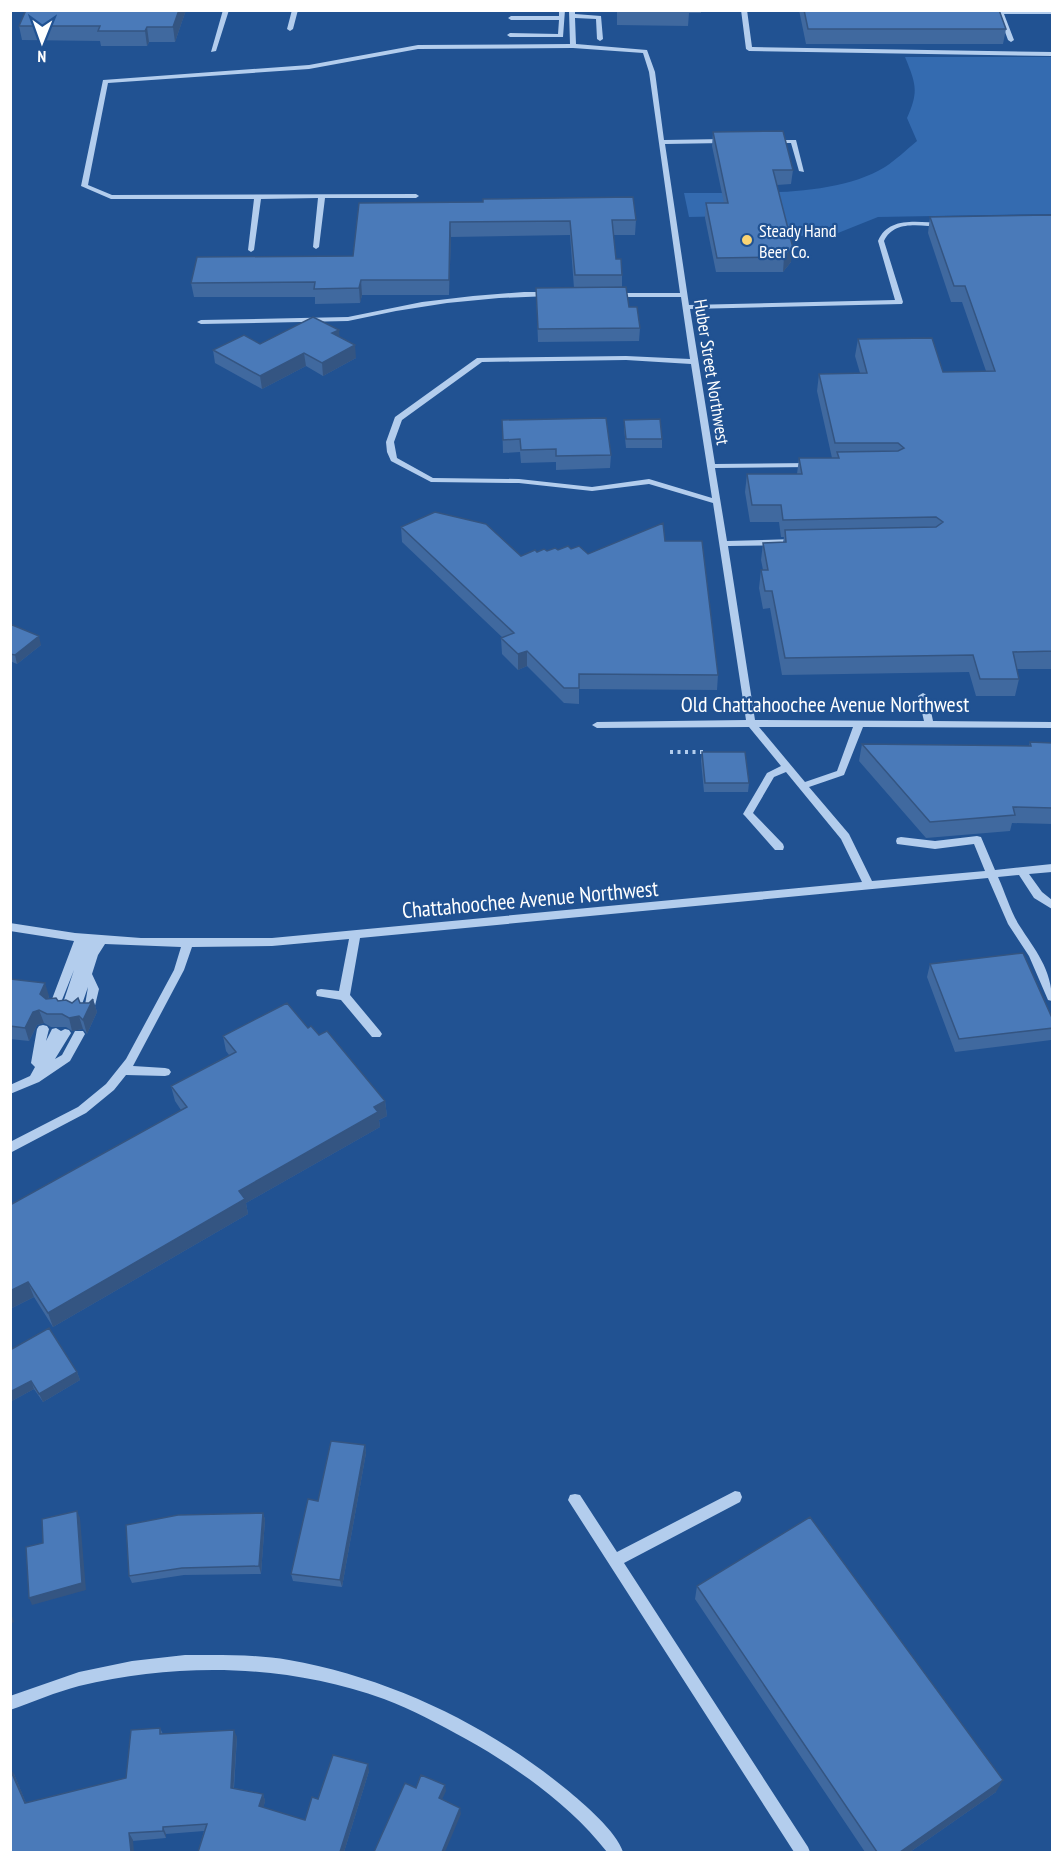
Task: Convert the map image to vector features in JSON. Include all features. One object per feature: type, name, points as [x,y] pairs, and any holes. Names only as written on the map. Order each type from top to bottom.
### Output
[{"type":"street","points":[[213,51],[226,10]]},
{"type":"street","points":[[290,29],[295,10]]},
{"type":"street","points":[[744,10],[749,49],[1053,54]]},
{"type":"street","points":[[1011,40],[1000,11],[1053,12]]},
{"type":"street","points":[[573,46],[572,13],[599,17],[600,39]]},
{"type":"street","points":[[510,35],[561,36],[562,14],[511,18]]},
{"type":"street","name":"Huber Street Northwest","points":[[258,197],[111,197],[84,186],[105,81],[309,67],[418,47],[573,46],[645,51],[652,72],[684,295],[751,723]]},
{"type":"street","points":[[662,142],[735,141]]},
{"type":"street","points":[[759,141],[794,141],[802,171]]},
{"type":"street","points":[[251,250],[258,197],[416,196]]},
{"type":"street","points":[[316,248],[322,197]]},
{"type":"street","points":[[686,307],[899,302],[881,241],[886,229],[895,225],[951,225]]},
{"type":"street","points":[[201,322],[348,319],[367,314],[468,299],[515,294],[560,294]]},
{"type":"street","points":[[605,295],[684,295]]},
{"type":"street","points":[[695,362],[626,358],[480,360],[398,419],[390,442],[391,452],[394,459],[431,480],[519,481],[592,489],[649,481],[717,502]]},
{"type":"street","points":[[711,466],[824,465]]},
{"type":"street","points":[[723,544],[804,542]]},
{"type":"street","points":[[924,696],[928,724]]},
{"type":"street","points":[[751,723],[845,837],[869,886]]},
{"type":"street","name":"Old Chattahoochee Avenue Northwest","points":[[597,725],[751,723],[1053,725]]},
{"type":"street","points":[[803,786],[841,773],[860,724]]},
{"type":"street","points":[[779,847],[748,814],[770,775],[788,767]]},
{"type":"street","points":[[901,841],[935,845],[977,840],[1013,924],[1034,956],[1053,997]]},
{"type":"street","name":"Chattahoochee Avenue Northwest","points":[[10,927],[102,940],[187,945],[272,942],[1053,868]]},
{"type":"street","points":[[1022,871],[1038,896],[1053,905]]},
{"type":"street","points":[[344,996],[355,934]]},
{"type":"street","points":[[54,1007],[85,938]]},
{"type":"street","points":[[85,938],[70,1010],[102,940]]},
{"type":"street","points":[[10,1148],[82,1110],[110,1088],[130,1062],[179,970],[187,945]]},
{"type":"street","points":[[87,975],[94,989],[89,1011]]},
{"type":"street","points":[[321,993],[344,996],[376,1034]]},
{"type":"street","points":[[35,1078],[43,1029]]},
{"type":"street","points":[[35,1078],[61,1032]]},
{"type":"street","points":[[10,1090],[35,1078],[66,1058],[80,1034]]},
{"type":"street","points":[[124,1070],[165,1072]]},
{"type":"street","points":[[614,1561],[735,1497]]},
{"type":"street","points":[[575,1500],[803,1852]]},
{"type":"street","points":[[10,1703],[77,1679],[131,1668],[184,1662],[237,1661],[290,1666],[341,1676],[391,1692],[447,1718],[522,1764],[591,1821],[616,1852]]},
{"type":"path","points":[[670,752],[717,752]]},
{"type":"shaded area","points":[[905,57],[1052,57],[1052,214],[878,217],[833,235],[790,236],[781,215],[689,217],[684,193],[760,193],[814,189],[864,177],[885,167],[917,141],[907,118],[915,88]]},
{"type":"building","points":[[26,10],[179,10],[173,27],[147,27],[145,31],[98,31],[100,26],[19,26]]},
{"type":"building","points":[[618,10],[689,11],[618,11]]},
{"type":"building","points":[[804,10],[999,10],[1006,29],[808,29]]},
{"type":"building","points":[[783,131],[793,170],[773,170],[793,248],[784,257],[717,258],[706,203],[728,203],[713,132]]},
{"type":"building","points":[[633,197],[636,220],[612,220],[616,259],[621,259],[622,275],[575,275],[570,221],[450,222],[449,280],[361,280],[359,288],[314,289],[315,282],[191,283],[197,257],[353,256],[359,203]]},
{"type":"building","points":[[1053,215],[1053,651],[1013,652],[1019,679],[980,679],[973,655],[785,658],[772,591],[765,591],[761,570],[768,570],[763,543],[786,542],[785,530],[936,527],[943,522],[936,517],[783,520],[781,505],[752,505],[747,474],[802,474],[799,458],[839,458],[837,452],[898,451],[904,448],[898,443],[835,443],[819,374],[867,373],[858,339],[932,338],[943,372],[995,371],[965,286],[954,286],[930,217]]},
{"type":"building","points":[[626,287],[629,307],[637,307],[640,328],[538,329],[536,288]]},
{"type":"building","points":[[313,317],[339,330],[332,333],[355,345],[322,363],[304,353],[260,376],[213,350],[244,335],[260,344]]},
{"type":"building","points":[[606,418],[611,455],[556,456],[556,449],[521,450],[520,439],[503,440],[502,420]]},
{"type":"building","points":[[660,419],[662,439],[626,439],[624,420]]},
{"type":"building","points":[[435,512],[486,524],[521,556],[535,550],[537,552],[544,549],[547,551],[555,548],[558,550],[568,546],[571,549],[579,546],[588,554],[663,523],[665,541],[702,541],[718,675],[579,674],[579,688],[564,688],[527,651],[518,654],[501,638],[514,633],[401,527]]},
{"type":"building","points":[[10,624],[39,636],[15,655],[10,654]]},
{"type":"building","points":[[1030,742],[1053,743],[1053,808],[1013,807],[1015,815],[930,822],[862,744],[1031,746]]},
{"type":"building","points":[[702,752],[745,752],[749,783],[705,783]]},
{"type":"building","points":[[1023,953],[1053,1020],[1053,1028],[959,1039],[930,964]]},
{"type":"building","points":[[10,979],[45,983],[40,994],[46,999],[56,998],[58,1001],[66,1000],[72,1003],[78,998],[80,1003],[89,1003],[93,999],[83,1020],[79,1016],[69,1018],[62,1014],[47,1014],[39,1010],[33,1012],[25,1028],[10,1026]]},
{"type":"building","points":[[287,1003],[308,1028],[311,1026],[319,1035],[327,1031],[385,1101],[374,1107],[378,1112],[239,1191],[245,1199],[48,1313],[28,1282],[10,1291],[10,1205],[187,1107],[171,1086],[236,1052],[223,1036]]},
{"type":"building","points":[[49,1328],[77,1372],[39,1394],[31,1381],[10,1392],[10,1350]]},
{"type":"building","points":[[331,1441],[365,1445],[340,1580],[291,1574],[308,1499],[318,1501]]},
{"type":"building","points":[[77,1511],[82,1583],[29,1598],[26,1547],[43,1543],[42,1519]]},
{"type":"building","points":[[263,1513],[259,1566],[182,1568],[129,1576],[126,1525],[178,1515]]},
{"type":"building","points":[[810,1517],[1003,1780],[900,1852],[877,1852],[697,1586]]},
{"type":"building","points":[[160,1728],[160,1734],[234,1730],[231,1788],[263,1794],[259,1806],[305,1820],[312,1797],[318,1799],[333,1755],[368,1764],[340,1852],[198,1852],[207,1824],[163,1827],[163,1831],[129,1833],[131,1852],[10,1852],[10,1769],[25,1803],[126,1778],[131,1730]]},
{"type":"building","points":[[421,1775],[445,1785],[439,1798],[460,1808],[442,1852],[374,1852],[405,1783],[416,1788]]},
{"type":"place","name":"Steady Hand Beer Co.","points":[[747,240]]}]
